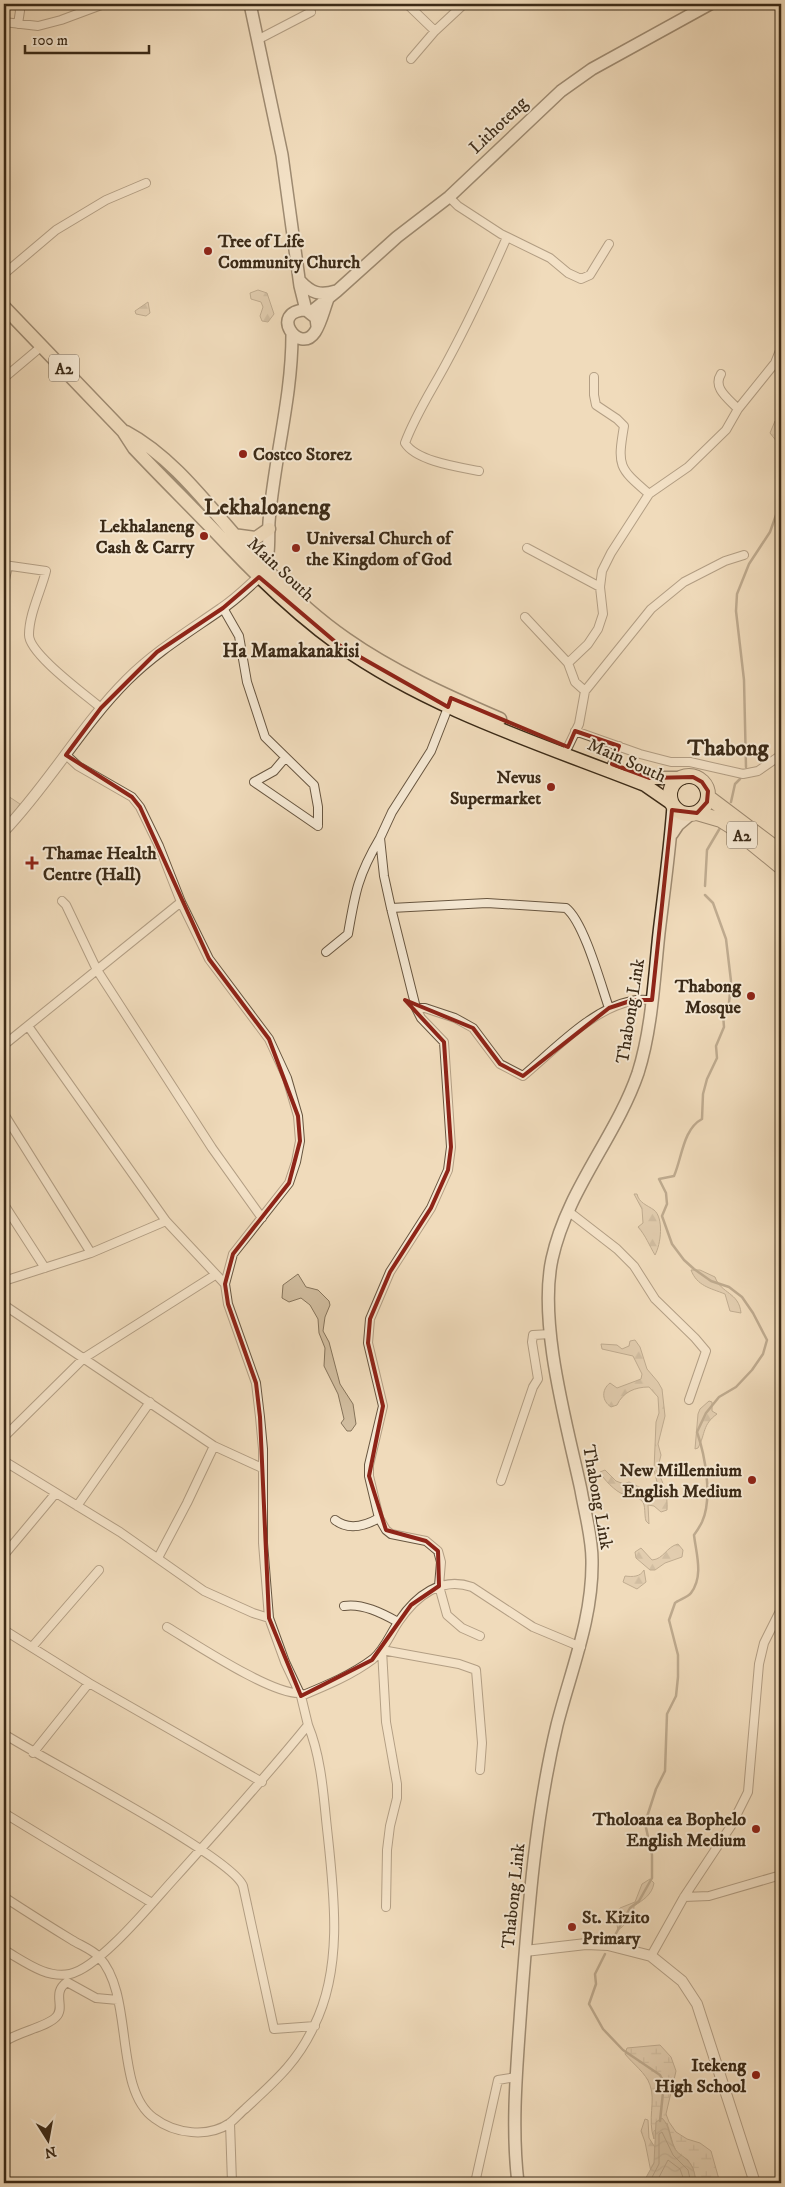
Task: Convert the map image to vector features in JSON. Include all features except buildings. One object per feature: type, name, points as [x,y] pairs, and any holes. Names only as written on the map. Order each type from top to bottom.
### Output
[{"type":"highway","name":"Main South","points":[[781,852],[708,797],[706,786],[698,778],[687,776],[672,785],[670,791],[672,805],[681,813],[721,820],[781,867]]},
{"type":"highway","points":[[694,814],[705,806],[708,797]]},
{"type":"main road","points":[[250,4],[259,39],[282,155],[300,284],[308,311],[316,318],[317,326]]},
{"type":"main road","name":"Lithoteng","points":[[308,311],[333,294],[397,237],[449,197],[560,91],[592,69],[710,4]]},
{"type":"main road","points":[[292,365],[309,337],[314,333],[333,294],[317,294],[300,284]]},
{"type":"main road","points":[[262,573],[268,556],[269,529],[292,365],[292,335],[288,328],[288,321],[292,314],[300,284]]},
{"type":"main road","name":"A2","points":[[4,307],[124,431]]},
{"type":"main road","points":[[292,314],[298,310],[308,311]]},
{"type":"main road","points":[[292,335],[303,339],[309,337]]},
{"type":"main road","name":"Main South","points":[[124,431],[140,439],[170,466],[208,505],[262,573]]},
{"type":"main road","name":"Main South","points":[[124,431],[134,448],[262,573],[346,639],[450,703],[645,785],[672,805]]},
{"type":"main road","points":[[233,535],[256,538],[269,529]]},
{"type":"main road","name":"Main South","points":[[450,703],[650,778],[682,778]]},
{"type":"main road","name":"Thabong Link","points":[[518,2183],[515,2121],[516,2077],[525,1951],[539,1823],[557,1726],[581,1647],[591,1593],[592,1556],[587,1518],[550,1334],[548,1286],[552,1258],[568,1210],[637,1074],[645,1043],[672,834],[672,805]]},
{"type":"main road","points":[[672,834],[678,825],[694,814]]},
{"type":"street","points":[[18,4],[20,11],[18,24]]},
{"type":"street","points":[[4,22],[38,26],[61,20],[104,4]]},
{"type":"street","points":[[408,4],[435,31]]},
{"type":"street","points":[[410,59],[435,31],[464,4]]},
{"type":"street","points":[[259,39],[311,12]]},
{"type":"street","points":[[4,274],[56,230],[106,200],[146,183]]},
{"type":"street","points":[[449,197],[458,206],[507,237],[550,258],[568,273],[582,279],[590,275],[609,244]]},
{"type":"street","points":[[479,471],[448,465],[410,451],[405,443],[417,412],[450,357],[485,287],[507,237]]},
{"type":"street","points":[[4,378],[42,346]]},
{"type":"street","points":[[568,663],[588,644],[598,630],[603,614],[600,587],[602,571],[611,553],[649,494],[688,467],[726,430],[738,409],[775,362],[781,348]]},
{"type":"street","points":[[721,374],[717,380],[718,386],[738,409]]},
{"type":"street","points":[[594,377],[596,405],[624,426],[620,461],[624,472],[649,494]]},
{"type":"street","points":[[527,548],[600,587]]},
{"type":"street","points":[[568,747],[579,724],[584,691],[651,609],[684,582],[725,561],[744,554]]},
{"type":"street","points":[[4,584],[6,566],[46,571],[31,624],[29,636],[32,645],[42,658],[101,708]]},
{"type":"street","points":[[4,831],[24,810],[101,708],[157,652],[223,608],[262,573]]},
{"type":"street","points":[[223,608],[239,636],[247,682],[265,737],[314,785],[318,807],[318,826],[254,782],[274,771],[285,758]]},
{"type":"street","points":[[525,617],[568,663],[575,682],[584,691]]},
{"type":"street","points":[[326,952],[348,934],[355,892],[364,864],[380,838],[392,812],[431,751],[450,703]]},
{"type":"street","points":[[575,731],[671,762],[690,762],[742,774],[758,771],[781,755]]},
{"type":"street","points":[[612,764],[619,746]]},
{"type":"street","points":[[4,1897],[99,1957],[112,1978],[118,2000],[135,2091],[144,2110],[155,2119],[179,2130],[198,2132],[215,2130],[230,2122],[280,2077],[299,2055],[315,2026],[328,1981],[333,1948],[333,1904],[323,1793],[315,1742],[308,1725],[301,1695],[285,1662],[269,1618],[263,1543],[262,1433],[256,1383],[228,1304],[225,1284],[233,1254],[289,1183],[300,1141],[298,1116],[287,1078],[269,1039],[209,959],[181,902],[148,821],[132,797],[78,766],[66,755]]},
{"type":"street","points":[[380,838],[384,876],[416,1008],[422,1018],[444,1042],[450,1148],[448,1170],[431,1208],[390,1272],[370,1319],[368,1343],[382,1406],[369,1465],[369,1476],[379,1518],[386,1530],[391,1534],[426,1541],[438,1551],[441,1562],[439,1586],[447,1615],[462,1628],[480,1636]]},
{"type":"street","points":[[62,901],[66,905],[97,970],[212,1148],[262,1218]]},
{"type":"street","points":[[4,1045],[181,902]]},
{"type":"street","points":[[391,908],[487,903],[566,908],[574,914],[582,932],[609,1008]]},
{"type":"street","points":[[416,1008],[425,1008],[455,1018],[473,1028],[500,1064],[523,1076],[585,1024],[609,1008],[633,1000],[652,1000]]},
{"type":"street","points":[[28,1026],[166,1221],[225,1284]]},
{"type":"street","points":[[4,1114],[90,1253]]},
{"type":"street","points":[[5,1206],[45,1268]]},
{"type":"street","points":[[568,1210],[617,1249],[634,1266],[655,1299],[706,1351],[689,1400]]},
{"type":"street","points":[[4,1281],[90,1253],[166,1221]]},
{"type":"street","points":[[4,1437],[84,1358],[215,1275]]},
{"type":"street","points":[[4,1305],[214,1446],[262,1468]]},
{"type":"street","points":[[501,1481],[533,1387],[538,1379],[532,1342],[533,1335],[550,1334]]},
{"type":"street","points":[[77,1506],[150,1402]]},
{"type":"street","points":[[158,1558],[214,1446]]},
{"type":"street","points":[[4,1461],[120,1532],[204,1591],[253,1613],[269,1618]]},
{"type":"street","points":[[4,1555],[56,1494]]},
{"type":"street","points":[[335,1520],[343,1526],[350,1527],[364,1525],[379,1518]]},
{"type":"street","points":[[32,1647],[99,1570]]},
{"type":"street","points":[[167,1627],[270,1687],[301,1695],[372,1660],[382,1650],[398,1622],[411,1605],[426,1593],[439,1586],[460,1583],[472,1587],[533,1627],[581,1647]]},
{"type":"street","points":[[344,1606],[352,1605],[376,1611],[398,1622]]},
{"type":"street","points":[[651,1956],[684,1897],[731,1826],[748,1792],[761,1657],[764,1642],[781,1609]]},
{"type":"street","points":[[4,1630],[89,1683],[262,1782]]},
{"type":"street","points":[[382,1650],[459,1664],[476,1670],[482,1743],[480,1770]]},
{"type":"street","points":[[382,1650],[386,1722],[397,1784],[397,1798],[390,1826],[387,1850],[386,1907]]},
{"type":"street","points":[[33,1753],[89,1683]]},
{"type":"street","points":[[4,1950],[41,1971],[59,1976],[73,1974],[99,1957],[152,1903],[262,1782],[308,1725]]},
{"type":"street","points":[[4,1734],[33,1753],[107,1792],[200,1850],[240,1880],[274,2029],[315,2026]]},
{"type":"street","points":[[4,1813],[152,1903]]},
{"type":"street","points":[[684,1897],[709,1896],[781,1875]]},
{"type":"street","points":[[525,1951],[586,1944],[608,1944],[651,1956],[682,1982],[697,2004],[755,2183]]},
{"type":"street","points":[[4,2042],[17,2034],[56,2017],[60,2010],[59,1993],[62,1986],[67,1982],[96,1998],[118,2000]]},
{"type":"street","points":[[475,2183],[498,2080],[516,2077]]},
{"type":"street","points":[[230,2122],[232,2183]]},
{"type":"highlighted area","points":[[259,577],[339,645],[448,707],[451,698],[568,747],[575,731],[619,746],[612,764],[650,778],[693,777],[702,782],[708,791],[707,802],[697,813],[672,810],[652,1000],[633,1000],[609,1008],[523,1076],[500,1064],[473,1028],[405,1000],[444,1042],[451,1147],[448,1170],[431,1208],[390,1272],[370,1319],[368,1343],[383,1406],[369,1476],[386,1530],[426,1541],[438,1551],[439,1586],[411,1605],[372,1660],[301,1696],[269,1618],[260,1417],[256,1383],[228,1304],[225,1284],[233,1254],[289,1183],[300,1141],[298,1116],[269,1039],[209,959],[140,807],[132,797],[66,755],[101,708],[157,652],[223,608]]},
{"type":"green space","points":[[258,290],[267,293],[274,314],[268,322],[262,321],[260,316],[263,307],[261,302],[251,299],[250,293]]},
{"type":"green space","points":[[148,302],[150,313],[146,316],[136,314],[135,311]]},
{"type":"green space","points":[[781,416],[781,447],[770,433],[775,421]]},
{"type":"green space","points":[[4,795],[20,804],[4,827]]},
{"type":"green space","points":[[634,1194],[637,1194],[641,1202],[654,1210],[659,1219],[660,1238],[655,1255],[638,1227],[643,1223],[642,1209]]},
{"type":"green space","points":[[691,1270],[700,1270],[715,1277],[721,1287],[737,1301],[741,1313],[730,1311],[725,1294],[700,1283]]},
{"type":"green space","points":[[298,1274],[306,1287],[318,1290],[329,1301],[330,1305],[325,1317],[323,1331],[329,1342],[340,1384],[353,1404],[356,1424],[351,1431],[347,1431],[341,1423],[344,1419],[338,1394],[324,1366],[325,1348],[319,1333],[318,1319],[310,1305],[301,1298],[289,1302],[282,1298],[283,1285]]},
{"type":"green space","points":[[635,1340],[640,1347],[647,1369],[662,1389],[665,1416],[658,1444],[661,1455],[657,1471],[665,1490],[667,1510],[661,1512],[654,1506],[648,1505],[649,1524],[646,1521],[642,1501],[617,1491],[600,1472],[605,1470],[616,1481],[624,1484],[629,1482],[655,1495],[659,1490],[654,1470],[656,1422],[659,1413],[658,1397],[649,1387],[630,1391],[617,1405],[611,1407],[604,1399],[605,1389],[610,1383],[617,1388],[641,1379],[642,1374],[633,1356],[602,1349],[601,1344],[617,1345],[622,1349],[629,1346],[630,1341]]},
{"type":"green space","points":[[709,1401],[712,1402],[712,1411],[717,1414],[709,1422],[698,1448],[695,1449],[698,1414],[700,1409]]},
{"type":"green space","points":[[678,1544],[683,1550],[682,1557],[665,1563],[655,1570],[650,1570],[636,1558],[635,1552],[641,1548],[652,1560]]},
{"type":"green space","points":[[644,1570],[646,1582],[637,1589],[623,1582],[625,1576],[636,1576]]},
{"type":"green space","points":[[650,1879],[654,1883],[651,1891],[647,1897],[634,1906],[633,1918],[618,1930],[620,1908],[635,1902],[642,1884]]},
{"type":"green space","points":[[660,2045],[671,2057],[676,2071],[666,2114],[669,2122],[676,2132],[687,2139],[700,2143],[711,2151],[720,2183],[696,2183],[693,2168],[688,2160],[677,2153],[667,2123],[654,2131],[654,2139],[651,2124],[652,2091],[650,2085],[625,2054],[627,2048]]},
{"type":"green space","points":[[645,2119],[648,2120],[649,2138],[658,2152],[651,2172],[641,2131]]},
{"type":"water","points":[[662,2118],[667,2124],[675,2149],[692,2166],[696,2183],[643,2183],[654,2163],[656,2122]]},
{"type":"waterway","points":[[746,767],[744,680],[736,611],[737,594],[749,564],[770,532],[781,501]]},
{"type":"waterway","points":[[731,802],[735,784],[740,779]]},
{"type":"waterway","points":[[705,886],[707,850],[720,828]]},
{"type":"waterway","points":[[614,1937],[630,1908],[639,1901],[652,1878],[652,1855],[645,1823],[656,1789],[665,1771],[667,1714],[676,1696],[678,1677],[678,1655],[669,1620],[675,1603],[688,1596],[695,1586],[698,1564],[694,1535],[702,1522],[707,1501],[707,1477],[703,1452],[697,1432],[706,1413],[719,1397],[736,1387],[752,1370],[763,1354],[767,1340],[742,1297],[729,1287],[711,1281],[684,1260],[672,1244],[662,1216],[667,1204],[666,1193],[659,1179],[674,1176],[687,1137],[702,1119],[703,1094],[707,1079],[717,1058],[716,1046],[724,1027],[723,1014],[729,1003],[731,981],[726,939],[713,903],[705,895]]},
{"type":"waterway","points":[[605,1954],[595,1974],[596,1984],[589,2004],[603,2029],[623,2050],[660,2075],[664,2083],[660,2121]]},
{"type":"place","name":"Tree of Life Community Church","points":[[208,251]]},
{"type":"place","name":"Costco Storez","points":[[243,454]]},
{"type":"place","name":"Lekhalaneng Cash & Carry","points":[[204,536]]},
{"type":"place","name":"Universal Church of the Kingdom of God","points":[[296,548]]},
{"type":"place","name":"Nevus Supermarket","points":[[551,787]]},
{"type":"place","name":"Thamae Health Centre (Hall)","points":[[32,863]]},
{"type":"place","name":"Thabong Mosque","points":[[751,996]]},
{"type":"place","name":"New Millennium English Medium","points":[[752,1480]]},
{"type":"place","name":"Tholoana ea Bophelo English Medium","points":[[756,1829]]},
{"type":"place","name":"St. Kizito Primary","points":[[572,1927]]},
{"type":"place","name":"Itekeng High School","points":[[756,2075]]},
{"type":"district","name":"Lekhaloaneng","points":[[267,506]]},
{"type":"district","name":"Ha Mamakanakisi","points":[[291,650]]},
{"type":"district","name":"Thabong","points":[[728,747]]}]
